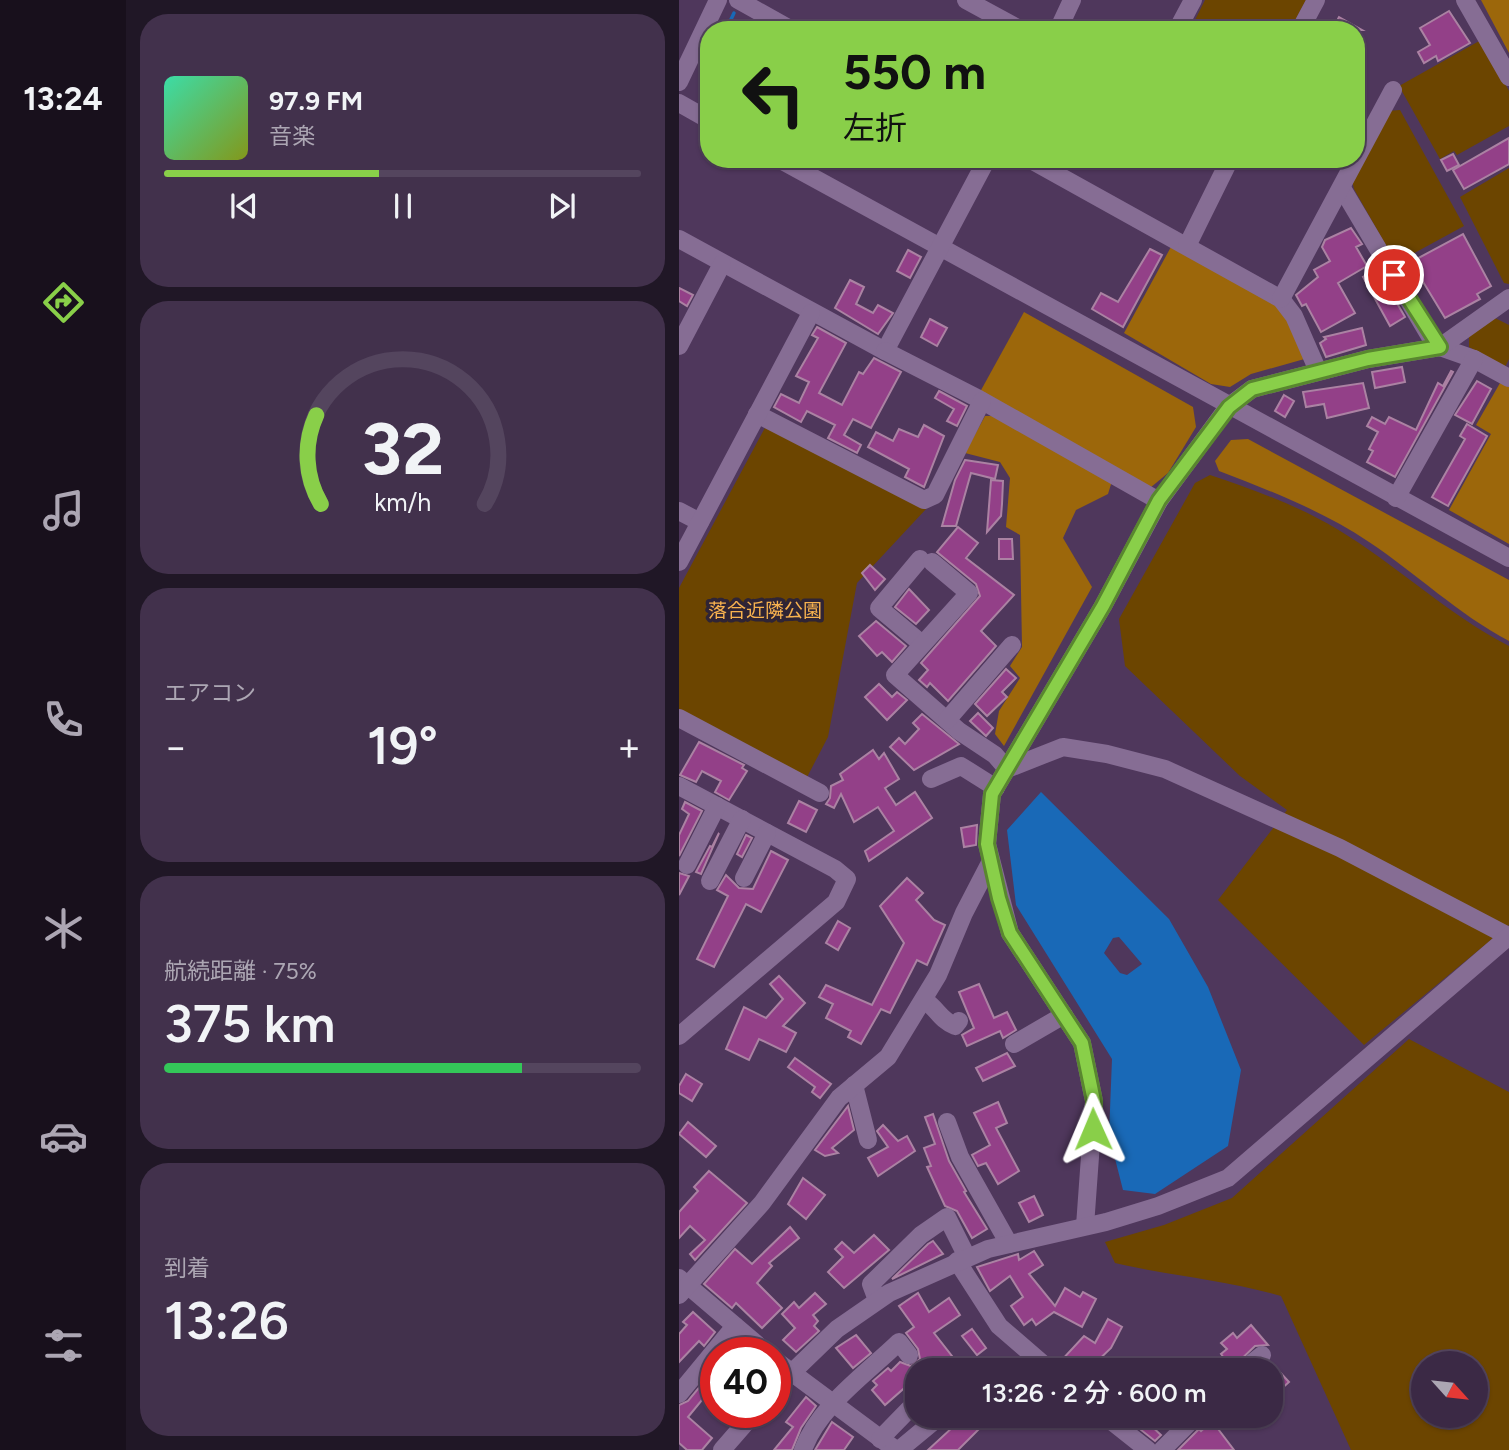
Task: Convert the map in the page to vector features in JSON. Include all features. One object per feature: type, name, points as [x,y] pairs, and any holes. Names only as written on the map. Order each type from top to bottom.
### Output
[{"type":"street","points":[[708,21],[718,0]]},
{"type":"street","points":[[737,0],[776,21]]},
{"type":"street","points":[[966,0],[1004,21]]},
{"type":"street","points":[[1062,21],[1072,0]]},
{"type":"street","points":[[1182,21],[1193,0]]},
{"type":"street","points":[[1305,21],[1316,0]]},
{"type":"street","points":[[1465,0],[1509,77]]},
{"type":"street","points":[[679,82],[700,38]]},
{"type":"street","points":[[1365,144],[1393,90]]},
{"type":"street","points":[[679,103],[700,115]]},
{"type":"street","points":[[795,168],[1509,558]]},
{"type":"street","points":[[885,351],[982,168]]},
{"type":"street","points":[[1045,168],[1281,299],[1294,316],[1318,371]]},
{"type":"street","points":[[1187,246],[1226,168]]},
{"type":"street","points":[[1281,299],[1352,168]]},
{"type":"street","points":[[1342,188],[1432,340],[1440,347],[1474,359],[1509,378]]},
{"type":"street","points":[[679,239],[811,313],[982,401],[1159,500]]},
{"type":"street","points":[[679,346],[722,264]]},
{"type":"street","points":[[1076,1228],[1094,1101],[1082,1043],[1010,933],[987,844],[992,794],[1103,606],[1159,500],[1229,407],[1252,389],[1318,371],[1440,347],[1509,298]]},
{"type":"street","points":[[679,562],[811,313]]},
{"type":"street","points":[[1397,498],[1474,359]]},
{"type":"street","points":[[757,414],[923,500],[935,495],[982,401]]},
{"type":"street","points":[[679,511],[700,522]]},
{"type":"street","points":[[922,644],[879,608],[882,601],[926,560],[969,593],[895,675],[947,720],[995,755],[1007,769]]},
{"type":"street","points":[[947,720],[1012,645]]},
{"type":"street","points":[[679,718],[820,793]]},
{"type":"street","points":[[791,1371],[837,1329],[877,1300],[962,1259],[1009,1244],[1158,1206],[1228,1178],[1509,936],[1340,848],[1165,769],[1107,754],[1063,747],[1007,769]]},
{"type":"street","points":[[931,779],[961,766],[996,788]]},
{"type":"street","points":[[679,786],[835,869],[847,879],[836,902],[679,1036]]},
{"type":"street","points":[[687,865],[717,806]]},
{"type":"street","points":[[711,881],[742,819]]},
{"type":"street","points":[[744,878],[767,833]]},
{"type":"street","points":[[748,1337],[682,1286],[762,1203],[839,1098],[888,1057],[924,1000],[991,861]]},
{"type":"street","points":[[924,1000],[934,1006],[942,1020],[955,1026],[959,1021]]},
{"type":"street","points":[[1014,1044],[1064,1015]]},
{"type":"street","points":[[854,1085],[868,1140]]},
{"type":"street","points":[[947,1122],[960,1157],[1009,1244]]},
{"type":"street","points":[[877,1300],[871,1284],[921,1235],[947,1217],[962,1259],[999,1326],[1036,1358]]},
{"type":"street","points":[[679,1394],[735,1326]]},
{"type":"street","points":[[803,1450],[808,1437],[834,1404],[899,1342],[909,1355]]},
{"type":"street","points":[[1258,1358],[1262,1355]]},
{"type":"street","points":[[791,1373],[898,1450],[925,1428]]},
{"type":"street","points":[[880,1438],[905,1413]]},
{"type":"street","points":[[722,1450],[741,1428]]},
{"type":"street","points":[[1120,1428],[1148,1450]]},
{"type":"street","points":[[1162,1450],[1184,1428]]},
{"type":"green space","points":[[1205,0],[1306,0],[1295,21],[1194,21]]},
{"type":"green space","points":[[1481,40],[1509,91],[1509,126],[1457,155],[1454,151],[1440,159],[1399,86]]},
{"type":"green space","points":[[1400,110],[1464,226],[1396,263],[1354,189],[1351,175],[1355,168],[1365,168],[1365,151],[1388,111]]},
{"type":"green space","points":[[1509,168],[1509,284],[1504,283],[1460,197]]},
{"type":"green space","points":[[1493,317],[1509,325],[1509,359],[1505,367],[1469,347],[1469,334]]},
{"type":"green space","name":"落合近隣公園","points":[[767,424],[927,508],[857,583],[828,737],[805,781],[679,714],[679,588]]},
{"type":"green space","points":[[1210,475],[1259,492],[1322,520],[1359,543],[1464,619],[1509,646],[1509,925],[1364,1045],[1218,900],[1287,810],[1240,776],[1125,666],[1119,619],[1195,483]]},
{"type":"green space","points":[[1409,1039],[1509,1092],[1509,1450],[1351,1450],[1281,1296],[1115,1263],[1105,1242],[1164,1225],[1232,1198]]},
{"type":"shaded area","points":[[1481,0],[1509,0],[1509,53]]},
{"type":"shaded area","points":[[1172,245],[1278,302],[1308,358],[1251,374],[1230,387],[1211,384],[1124,333]]},
{"type":"shaded area","points":[[1024,312],[1193,407],[1196,427],[1168,473],[1150,488],[980,392]]},
{"type":"shaded area","points":[[1500,383],[1509,387],[1509,544],[1449,510],[1491,434],[1476,425]]},
{"type":"shaded area","points":[[985,416],[997,416],[1112,481],[1108,494],[1076,510],[1063,538],[1092,587],[1004,746],[995,734],[999,711],[1020,678],[1010,666],[1022,647],[1020,535],[1006,527],[1010,478],[1000,462],[965,453]]},
{"type":"shaded area","points":[[1248,439],[1509,580],[1509,641],[1472,619],[1387,554],[1351,531],[1296,502],[1219,471],[1215,461],[1231,440]]},
{"type":"water","points":[[1041,792],[1169,919],[1208,987],[1241,1070],[1228,1146],[1155,1194],[1123,1190],[1109,1135],[1112,1059],[1016,905],[1007,830]],"holes":[[[1119,937],[1142,964],[1127,975],[1120,973],[1104,953],[1113,938]]]},
{"type":"building","points":[[1449,11],[1470,43],[1438,61],[1436,56],[1424,63],[1418,52],[1430,45],[1420,28]]},
{"type":"building","points":[[1509,138],[1509,164],[1464,189],[1453,170]]},
{"type":"building","points":[[1453,154],[1459,165],[1447,171],[1441,160]]},
{"type":"building","points":[[1351,228],[1362,244],[1356,247],[1367,266],[1338,283],[1355,313],[1321,332],[1306,304],[1302,306],[1296,295],[1318,277],[1314,270],[1330,261],[1322,247],[1325,240]]},
{"type":"building","points":[[1463,234],[1491,286],[1477,294],[1480,299],[1445,318],[1411,262]]},
{"type":"building","points":[[1150,249],[1162,255],[1123,327],[1092,309],[1101,293],[1118,302]]},
{"type":"building","points":[[908,250],[921,257],[910,278],[897,271]]},
{"type":"building","points":[[1377,269],[1405,317],[1390,326],[1363,277]]},
{"type":"building","points":[[850,280],[864,287],[856,304],[873,313],[878,305],[893,313],[878,334],[835,308]]},
{"type":"building","points":[[679,288],[693,295],[687,306],[679,301]]},
{"type":"building","points":[[930,319],[947,328],[937,346],[921,337]]},
{"type":"building","points":[[817,327],[846,343],[819,393],[842,405],[859,372],[863,374],[874,358],[901,372],[871,428],[853,419],[844,435],[861,445],[857,453],[828,438],[835,425],[807,411],[801,422],[774,407],[781,394],[799,403],[809,382],[796,376],[818,338],[812,335]]},
{"type":"building","points":[[1362,328],[1366,345],[1326,357],[1320,343],[1326,339],[1324,337]]},
{"type":"building","points":[[1402,367],[1405,382],[1375,388],[1372,372]]},
{"type":"building","points":[[1451,371],[1453,372],[1395,477],[1367,462],[1373,451],[1369,449],[1378,432],[1367,426],[1372,417],[1385,424],[1389,417],[1416,430],[1438,383],[1443,386]]},
{"type":"building","points":[[1477,381],[1491,389],[1472,424],[1455,415]]},
{"type":"building","points":[[1363,383],[1369,408],[1327,418],[1324,404],[1306,407],[1303,392]]},
{"type":"building","points":[[939,391],[967,406],[957,426],[947,421],[954,409],[935,398]]},
{"type":"building","points":[[1284,395],[1294,401],[1285,417],[1275,411]]},
{"type":"building","points":[[1467,424],[1487,436],[1448,506],[1432,497],[1465,439],[1460,436]]},
{"type":"building","points":[[924,425],[944,436],[924,487],[905,477],[909,469],[868,447],[876,432],[893,441],[899,429],[918,437]]},
{"type":"building","points":[[965,460],[998,465],[995,479],[971,473],[956,526],[942,526],[955,480]]},
{"type":"building","points":[[991,480],[1003,481],[1002,504],[1001,516],[987,532]]},
{"type":"building","points":[[958,527],[978,543],[966,558],[1014,595],[981,631],[996,646],[948,701],[930,683],[927,687],[919,680],[928,670],[921,663],[980,596],[976,584],[937,552]]},
{"type":"building","points":[[999,539],[1012,539],[1013,559],[999,559]]},
{"type":"building","points":[[870,565],[885,579],[875,590],[862,573]]},
{"type":"building","points":[[909,589],[929,610],[916,624],[895,607]]},
{"type":"building","points":[[876,621],[906,646],[892,662],[882,652],[877,656],[859,636]]},
{"type":"building","points":[[1006,669],[1016,678],[1002,692],[1007,697],[987,716],[975,704]]},
{"type":"building","points":[[879,684],[892,697],[897,692],[907,700],[887,720],[865,697]]},
{"type":"building","points":[[978,713],[993,728],[986,736],[970,721]]},
{"type":"building","points":[[922,714],[959,744],[914,770],[890,747],[899,738],[905,744],[919,729],[913,723]]},
{"type":"building","points":[[699,742],[744,765],[742,768],[747,771],[729,800],[715,792],[721,781],[702,771],[696,782],[680,775]]},
{"type":"building","points":[[873,750],[879,759],[884,753],[899,779],[885,788],[896,805],[915,792],[932,818],[869,861],[865,851],[894,831],[878,807],[854,822],[841,794],[834,808],[826,804],[830,798],[831,786],[843,780],[840,774]]},
{"type":"building","points":[[799,801],[817,810],[806,832],[788,823]]},
{"type":"building","points":[[685,802],[702,811],[679,856],[679,835],[689,814],[682,809]]},
{"type":"building","points":[[977,825],[976,845],[964,847],[961,828]]},
{"type":"building","points":[[719,833],[701,874],[696,872],[710,846],[712,847]]},
{"type":"building","points":[[746,835],[752,838],[742,857],[737,854]]},
{"type":"building","points":[[771,851],[788,860],[761,912],[746,904],[714,967],[697,959],[728,896],[717,890],[726,875],[739,888],[753,889]]},
{"type":"building","points":[[679,873],[689,876],[679,895]]},
{"type":"building","points":[[907,878],[923,893],[916,900],[934,920],[945,925],[927,965],[917,960],[890,1013],[881,1009],[861,1044],[848,1037],[851,1031],[826,1018],[833,1004],[819,997],[826,985],[872,1005],[904,943],[880,906]]},
{"type":"building","points":[[838,921],[850,928],[838,950],[826,943]]},
{"type":"building","points":[[779,976],[805,1003],[783,1026],[796,1033],[786,1052],[759,1039],[749,1060],[726,1049],[744,1007],[766,1018],[783,999],[770,984]]},
{"type":"building","points":[[979,984],[994,1018],[1007,1012],[1016,1030],[1003,1038],[1000,1031],[967,1046],[962,1035],[974,1028],[959,992]]},
{"type":"building","points":[[1007,1053],[1015,1066],[983,1081],[976,1068]]},
{"type":"building","points":[[795,1058],[831,1084],[820,1098],[812,1092],[815,1087],[788,1067]]},
{"type":"building","points":[[686,1074],[702,1084],[692,1101],[679,1093],[679,1086]]},
{"type":"building","points":[[998,1102],[1007,1123],[996,1128],[1019,1171],[998,1184],[986,1163],[978,1166],[972,1155],[990,1145],[974,1113]]},
{"type":"building","points":[[848,1106],[854,1130],[832,1148],[838,1153],[825,1156],[815,1150]]},
{"type":"building","points":[[933,1114],[949,1161],[987,1229],[972,1238],[957,1211],[945,1206],[927,1167],[931,1166],[924,1148],[935,1144],[925,1117]]},
{"type":"building","points":[[688,1122],[716,1146],[706,1157],[679,1134]]},
{"type":"building","points":[[883,1125],[898,1141],[907,1136],[915,1151],[878,1176],[868,1158],[888,1147],[877,1131]]},
{"type":"building","points":[[709,1171],[747,1203],[695,1260],[690,1254],[705,1240],[690,1226],[679,1238],[679,1212],[698,1191],[694,1187]]},
{"type":"building","points":[[803,1178],[825,1195],[806,1219],[788,1204]]},
{"type":"building","points":[[1034,1196],[1043,1215],[1029,1222],[1019,1203]]},
{"type":"building","points":[[790,1227],[799,1238],[769,1263],[772,1266],[757,1283],[782,1308],[762,1328],[736,1303],[732,1308],[704,1284],[735,1249],[752,1264]]},
{"type":"building","points":[[874,1235],[889,1250],[844,1288],[828,1272],[843,1257],[835,1249],[842,1242],[854,1253]]},
{"type":"building","points":[[933,1241],[943,1254],[892,1279],[928,1244]]},
{"type":"building","points":[[1034,1251],[1043,1265],[1029,1274],[1055,1306],[1065,1288],[1080,1297],[1083,1292],[1096,1299],[1082,1327],[1054,1312],[1036,1325],[1032,1319],[1024,1325],[1011,1306],[1023,1297],[1010,1276],[990,1291],[977,1267],[1018,1254],[1019,1260]]},
{"type":"building","points":[[815,1293],[826,1304],[813,1315],[818,1321],[814,1326],[819,1331],[796,1352],[791,1347],[791,1337],[786,1337],[795,1328],[782,1314],[794,1302],[799,1308]]},
{"type":"building","points":[[918,1293],[929,1312],[949,1298],[960,1315],[934,1333],[953,1358],[920,1358],[918,1349],[906,1333],[914,1327],[899,1306]]},
{"type":"building","points":[[693,1312],[715,1332],[711,1337],[700,1337],[700,1342],[679,1362],[679,1334],[687,1325],[683,1322]]},
{"type":"building","points":[[1108,1319],[1122,1327],[1111,1348],[1101,1358],[1064,1358],[1084,1336],[1095,1343]]},
{"type":"building","points":[[1251,1325],[1268,1345],[1255,1346],[1242,1358],[1224,1358],[1221,1354],[1227,1349],[1221,1343],[1233,1333],[1237,1338]]},
{"type":"building","points":[[972,1329],[986,1348],[977,1355],[962,1336]]},
{"type":"building","points":[[856,1335],[871,1353],[853,1368],[836,1348]]},
{"type":"building","points":[[900,1362],[905,1364],[905,1387],[885,1405],[872,1390],[877,1385],[873,1381],[888,1368],[891,1371]]},
{"type":"building","points":[[1283,1376],[1289,1382],[1283,1387]]},
{"type":"building","points":[[700,1386],[700,1402],[688,1417],[712,1438],[702,1450],[687,1450],[679,1443],[679,1405],[688,1401]]},
{"type":"building","points":[[806,1397],[816,1406],[801,1428],[792,1450],[774,1450],[793,1427],[791,1416]]},
{"type":"building","points":[[832,1422],[853,1437],[844,1450],[815,1450]]},
{"type":"building","points":[[952,1428],[978,1430],[958,1450],[928,1450]]},
{"type":"building","points":[[1139,1428],[1153,1428],[1161,1435],[1155,1441]]},
{"type":"building","points":[[1204,1428],[1217,1428],[1234,1450],[1178,1450],[1199,1429],[1201,1431]]},
{"type":"waterway","points":[[730,21],[734,13]]},
{"type":"route","points":[[1093,1129],[1094,1101],[1082,1043],[1010,933],[999,898],[987,844],[992,794],[1103,606],[1159,500],[1229,407],[1252,389],[1368,359],[1440,347],[1432,340],[1394,275]]}]
